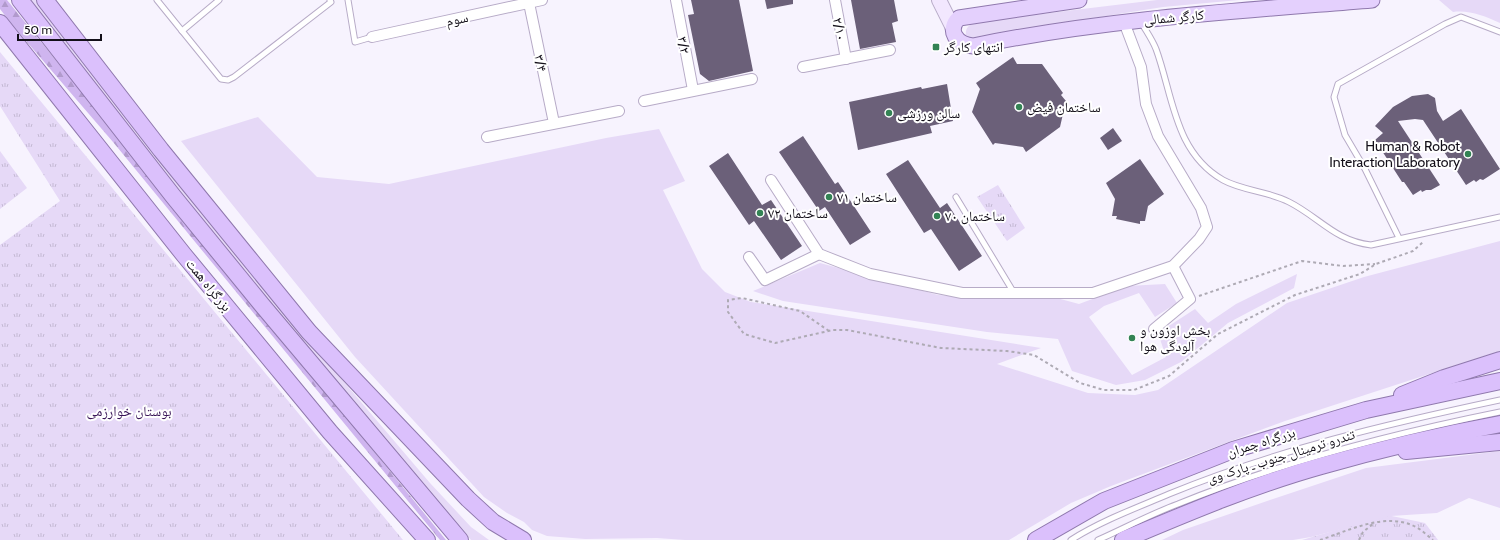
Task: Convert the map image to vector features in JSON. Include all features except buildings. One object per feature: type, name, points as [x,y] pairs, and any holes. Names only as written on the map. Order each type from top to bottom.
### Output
[{"type":"highway","name":"بزرگراه همت","points":[[20,0],[173,196],[262,305],[417,487],[460,540]]},
{"type":"highway","points":[[44,0],[161,150],[309,332],[468,499],[493,522],[518,539],[523,540]]},
{"type":"highway","name":"بزرگراه همت","points":[[0,23],[184,255],[325,426],[427,540]]},
{"type":"highway","points":[[1366,410],[1444,378],[1500,360]]},
{"type":"highway","name":"بزرگراه چمران","points":[[1030,540],[1041,537],[1104,501],[1232,450],[1366,410],[1500,381]]},
{"type":"highway","points":[[1122,540],[1255,488],[1320,466],[1438,435],[1500,424]]},
{"type":"highway","points":[[1372,452],[1441,449],[1500,442]]},
{"type":"highway","points":[[410,520],[421,540]]},
{"type":"main road","points":[[939,0],[953,28]]},
{"type":"main road","points":[[1071,0],[1077,0]]},
{"type":"main road","points":[[953,28],[954,22],[959,18],[1077,0]]},
{"type":"main road","name":"کارگر شمالی","points":[[953,28],[957,39],[967,46],[1066,29],[1140,19],[1372,0]]},
{"type":"street","name":"سوم","points":[[372,37],[542,0]]},
{"type":"street","name":"۳/۲","points":[[676,0],[693,90]]},
{"type":"street","name":"۲/۱۰","points":[[835,0],[846,59]]},
{"type":"street","name":"۳/۴","points":[[529,3],[554,123]]},
{"type":"street","points":[[771,180],[819,254],[870,274],[962,293],[1093,293],[1173,266],[1199,239],[1207,228],[1201,208],[1158,136],[1146,104],[1141,67],[1124,22]]},
{"type":"street","name":"۲/۱۰","points":[[803,67],[890,50]]},
{"type":"street","points":[[644,101],[752,79]]},
{"type":"street","points":[[487,137],[619,111]]},
{"type":"street","points":[[749,257],[765,280],[819,254]]},
{"type":"street","points":[[1154,329],[1190,299],[1173,266]]},
{"type":"lane","points":[[157,0],[221,79],[228,80],[234,77],[331,2],[330,0]]},
{"type":"lane","points":[[182,31],[219,0]]},
{"type":"lane","points":[[348,0],[355,42],[372,37]]},
{"type":"lane","points":[[1399,238],[1365,169],[1345,135],[1334,97],[1338,84],[1444,24],[1461,17],[1500,32]]},
{"type":"lane","points":[[1140,19],[1155,47],[1174,117],[1182,134],[1193,152],[1207,167],[1223,180],[1289,202],[1327,228],[1356,243],[1371,245],[1500,217]]},
{"type":"lane","points":[[956,197],[1015,294]]},
{"type":"lane","name":"تندرو ترمینال جنوب ـ پارک وی","points":[[1071,540],[1134,508],[1202,480],[1284,452],[1402,421],[1500,400]]},
{"type":"lane","points":[[1098,540],[1177,504],[1251,477],[1324,454],[1442,424],[1500,412]]},
{"type":"path","points":[[829,331],[800,311],[742,298],[728,300],[728,312],[744,334],[775,343],[829,331],[847,330],[941,348],[1007,350],[1034,355],[1080,383],[1104,390],[1134,390],[1169,376],[1218,334],[1295,294],[1360,274],[1376,264],[1413,251],[1433,232]]},
{"type":"path","points":[[1190,299],[1302,261],[1343,266],[1376,264]]},
{"type":"path","points":[[1320,540],[1375,522],[1395,521],[1415,526],[1433,540]]},
{"type":"path","points":[[1358,540],[1363,532],[1375,522]]},
{"type":"green space","points":[[0,0],[7,0],[446,540],[440,540],[113,142],[14,27],[0,9]]},
{"type":"green space","points":[[30,0],[38,0],[201,212],[258,281],[430,483],[471,527],[489,540],[471,540],[196,216]]},
{"type":"green space","points":[[1157,0],[1239,0],[1163,7],[1112,15],[976,43],[966,38],[967,28],[975,22]]},
{"type":"green space","points":[[1439,0],[1500,0],[1500,23],[1471,13],[1453,12]]},
{"type":"green space","name":"بوستان خوارزمی","points":[[0,52],[403,540],[0,540],[0,245],[60,201],[0,106]]},
{"type":"green space","points":[[258,117],[317,177],[389,184],[606,138],[659,129],[685,181],[663,190],[702,269],[725,292],[751,302],[1041,348],[997,364],[1088,393],[1135,395],[1158,390],[1287,303],[1364,277],[1500,241],[1500,351],[1285,421],[1111,486],[1071,503],[1009,540],[685,540],[657,538],[585,539],[547,536],[532,530],[524,522],[507,513],[484,497],[355,357],[181,141]]},
{"type":"green space","points":[[0,151],[27,188],[0,209]]},
{"type":"green space","points":[[998,185],[1025,228],[1007,241],[977,197]]},
{"type":"green space","points":[[820,263],[938,295],[990,299],[1053,297],[1079,304],[1127,286],[1165,284],[1177,303],[1155,317],[1139,293],[1104,306],[1089,317],[1132,375],[1166,357],[1158,333],[1195,309],[1208,323],[1236,304],[1297,274],[1294,288],[1228,323],[1181,362],[1145,380],[1116,385],[1072,371],[1058,339],[987,332],[783,301],[753,291]]},
{"type":"green space","points":[[1500,451],[1500,508],[1469,498],[1437,513],[1391,516],[1311,537],[1293,540],[1162,540],[1183,530],[1366,468]]},
{"type":"green space","points":[[1387,515],[1425,523],[1438,540],[1302,540]]},
{"type":"place","name":"انتهای کارگر","points":[[936,47]]},
{"type":"place","name":"ساختمان فیض","points":[[1019,107]]},
{"type":"place","name":"سالن ورزشی","points":[[889,113]]},
{"type":"place","name":"Human & Robot Interaction Laboratory","points":[[1468,154]]},
{"type":"place","name":"ساختمان ۷۱","points":[[829,197]]},
{"type":"place","name":"ساختمان ۷۲","points":[[760,213]]},
{"type":"place","name":"ساختمان ۷۰","points":[[937,216]]},
{"type":"place","name":"بخش اوزون و آلودگی هوا","points":[[1132,338]]}]
